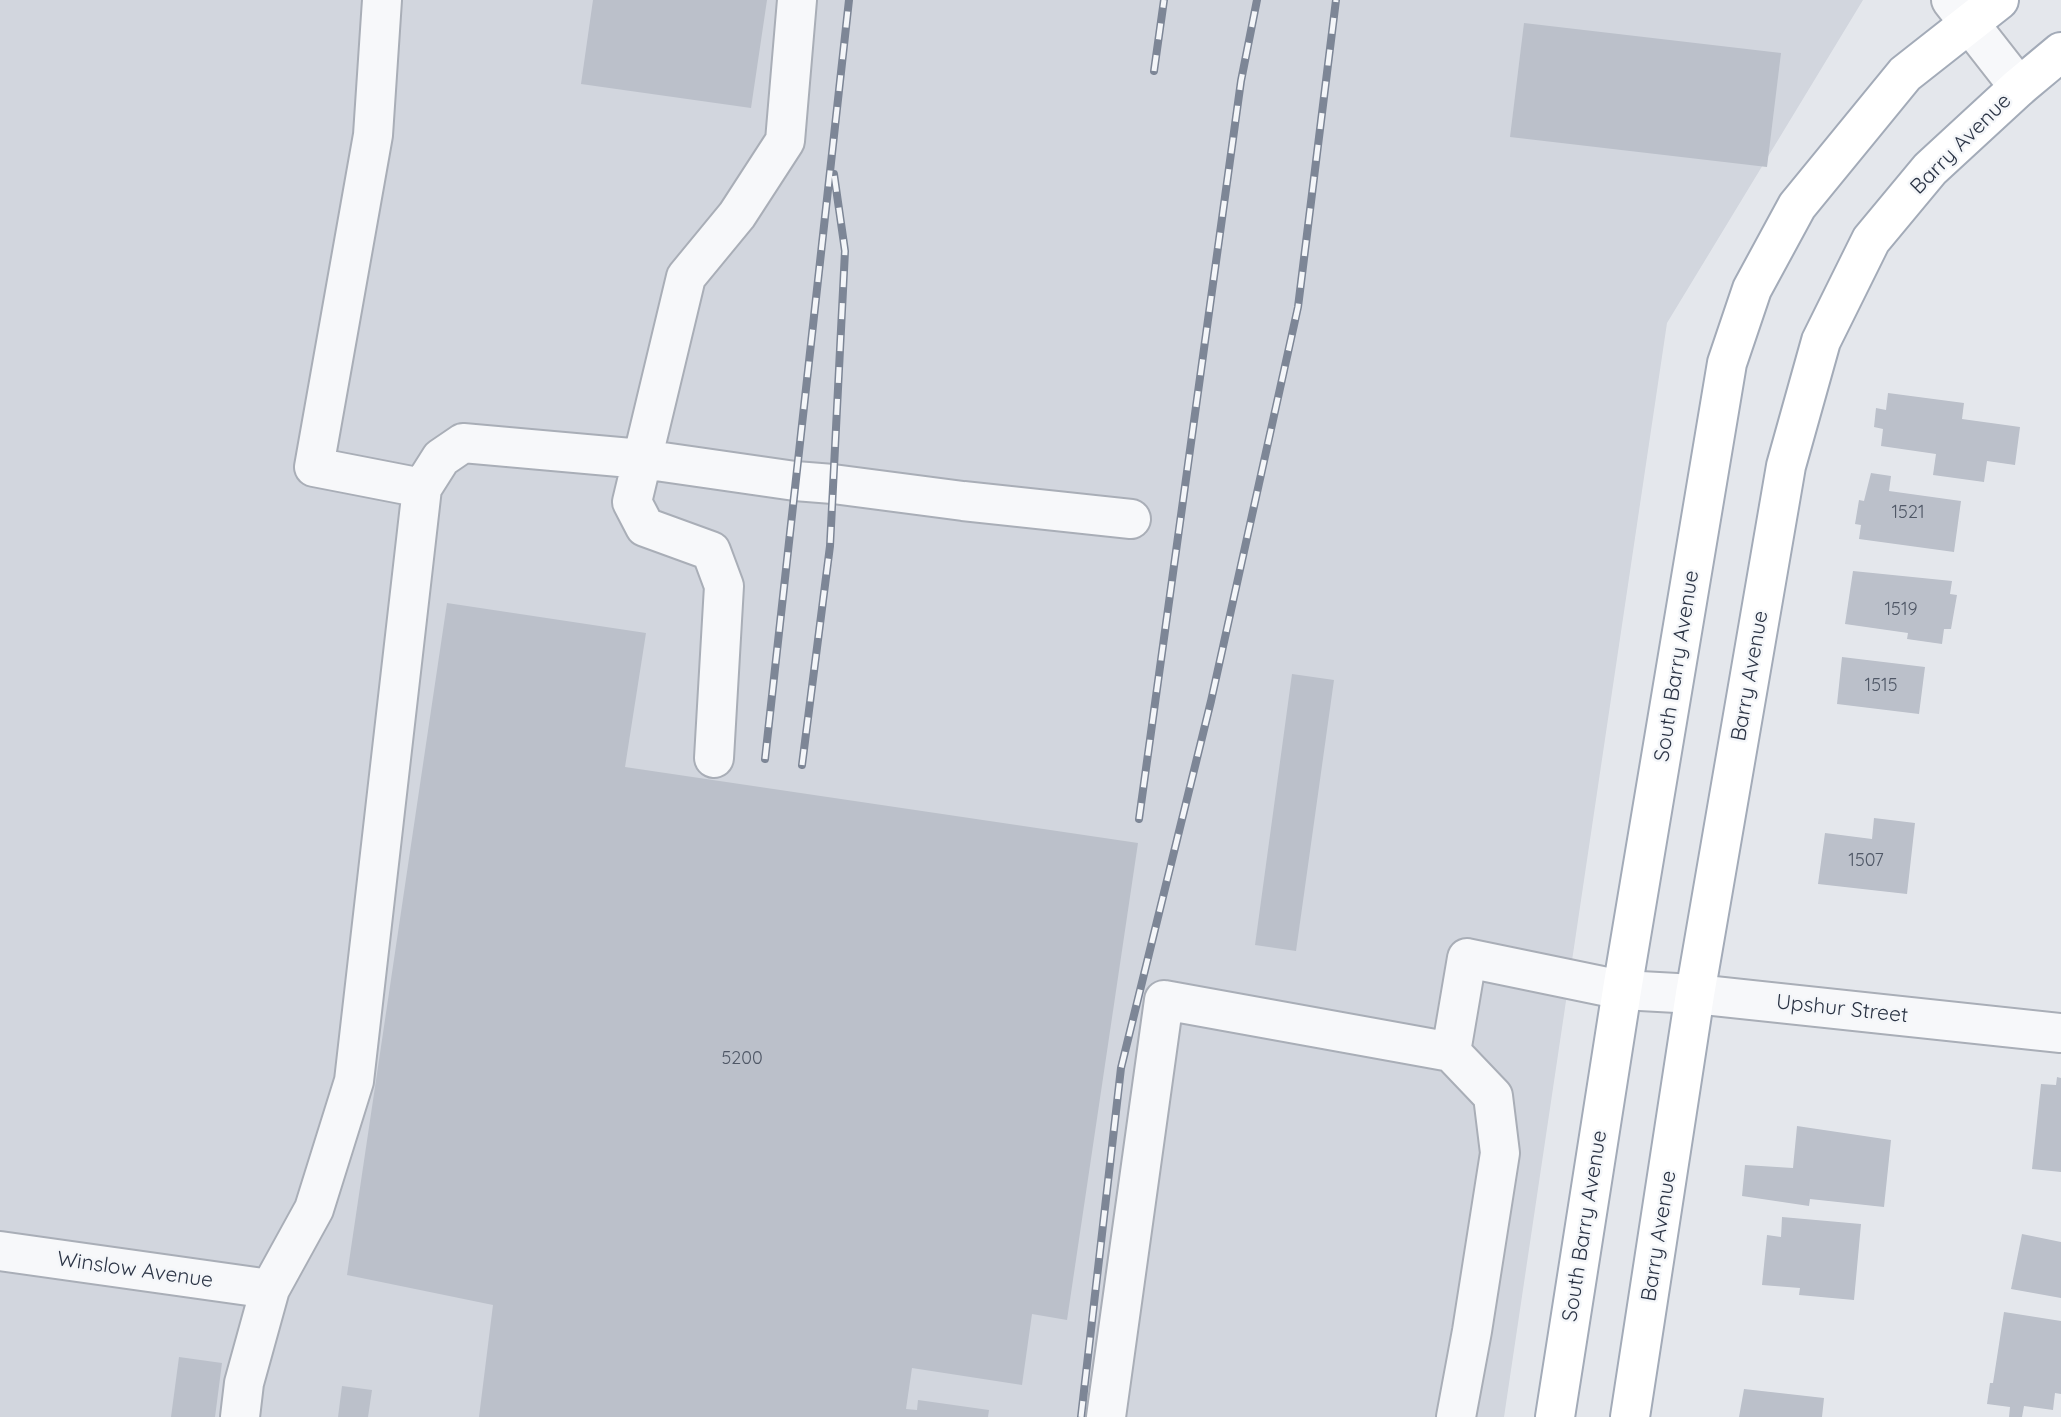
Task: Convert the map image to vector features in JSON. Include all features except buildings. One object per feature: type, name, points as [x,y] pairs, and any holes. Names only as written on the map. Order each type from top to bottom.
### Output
[{"type":"main road","name":"South Barry Avenue","points":[[1555,1417],[1622,990],[1727,363],[1752,289],[1797,206],[1844,146],[1960,12],[1998,0]]},
{"type":"main road","points":[[2019,87],[2061,52]]},
{"type":"main road","name":"Barry Avenue","points":[[1630,1417],[1695,993],[1786,466],[1821,341],[1871,240],[1930,169],[2019,87]]},
{"type":"street","points":[[382,0],[373,135],[314,467],[422,488]]},
{"type":"street","points":[[714,758],[724,586],[711,551],[645,527],[632,502],[686,276],[737,215],[785,141],[797,0]]},
{"type":"street","name":"Barry Avenue","points":[[1960,12],[2019,87]]},
{"type":"street","points":[[240,1417],[244,1383],[270,1289],[314,1209],[354,1081],[422,488],[441,458],[463,443],[642,459],[795,481],[1131,519]]},
{"type":"street","name":"Upshur Street","points":[[1451,1052],[1467,958],[1622,990],[1695,993],[2061,1033]]},
{"type":"street","points":[[1106,1417],[1164,1000],[1451,1052],[1493,1096],[1500,1153],[1456,1417]]},
{"type":"street","name":"Winslow Avenue","points":[[0,1251],[270,1289]]},
{"type":"shaded area","points":[[0,0],[1863,0],[1667,323],[1504,1417],[0,1417]]},
{"type":"railway","points":[[765,759],[849,0]]},
{"type":"railway","points":[[1154,71],[1164,0]]},
{"type":"railway","points":[[1139,819],[1241,81],[1257,0]]},
{"type":"railway","points":[[1081,1417],[1121,1068],[1211,701],[1298,307],[1336,0]]},
{"type":"railway","points":[[802,765],[830,546],[845,251],[834,174]]}]
